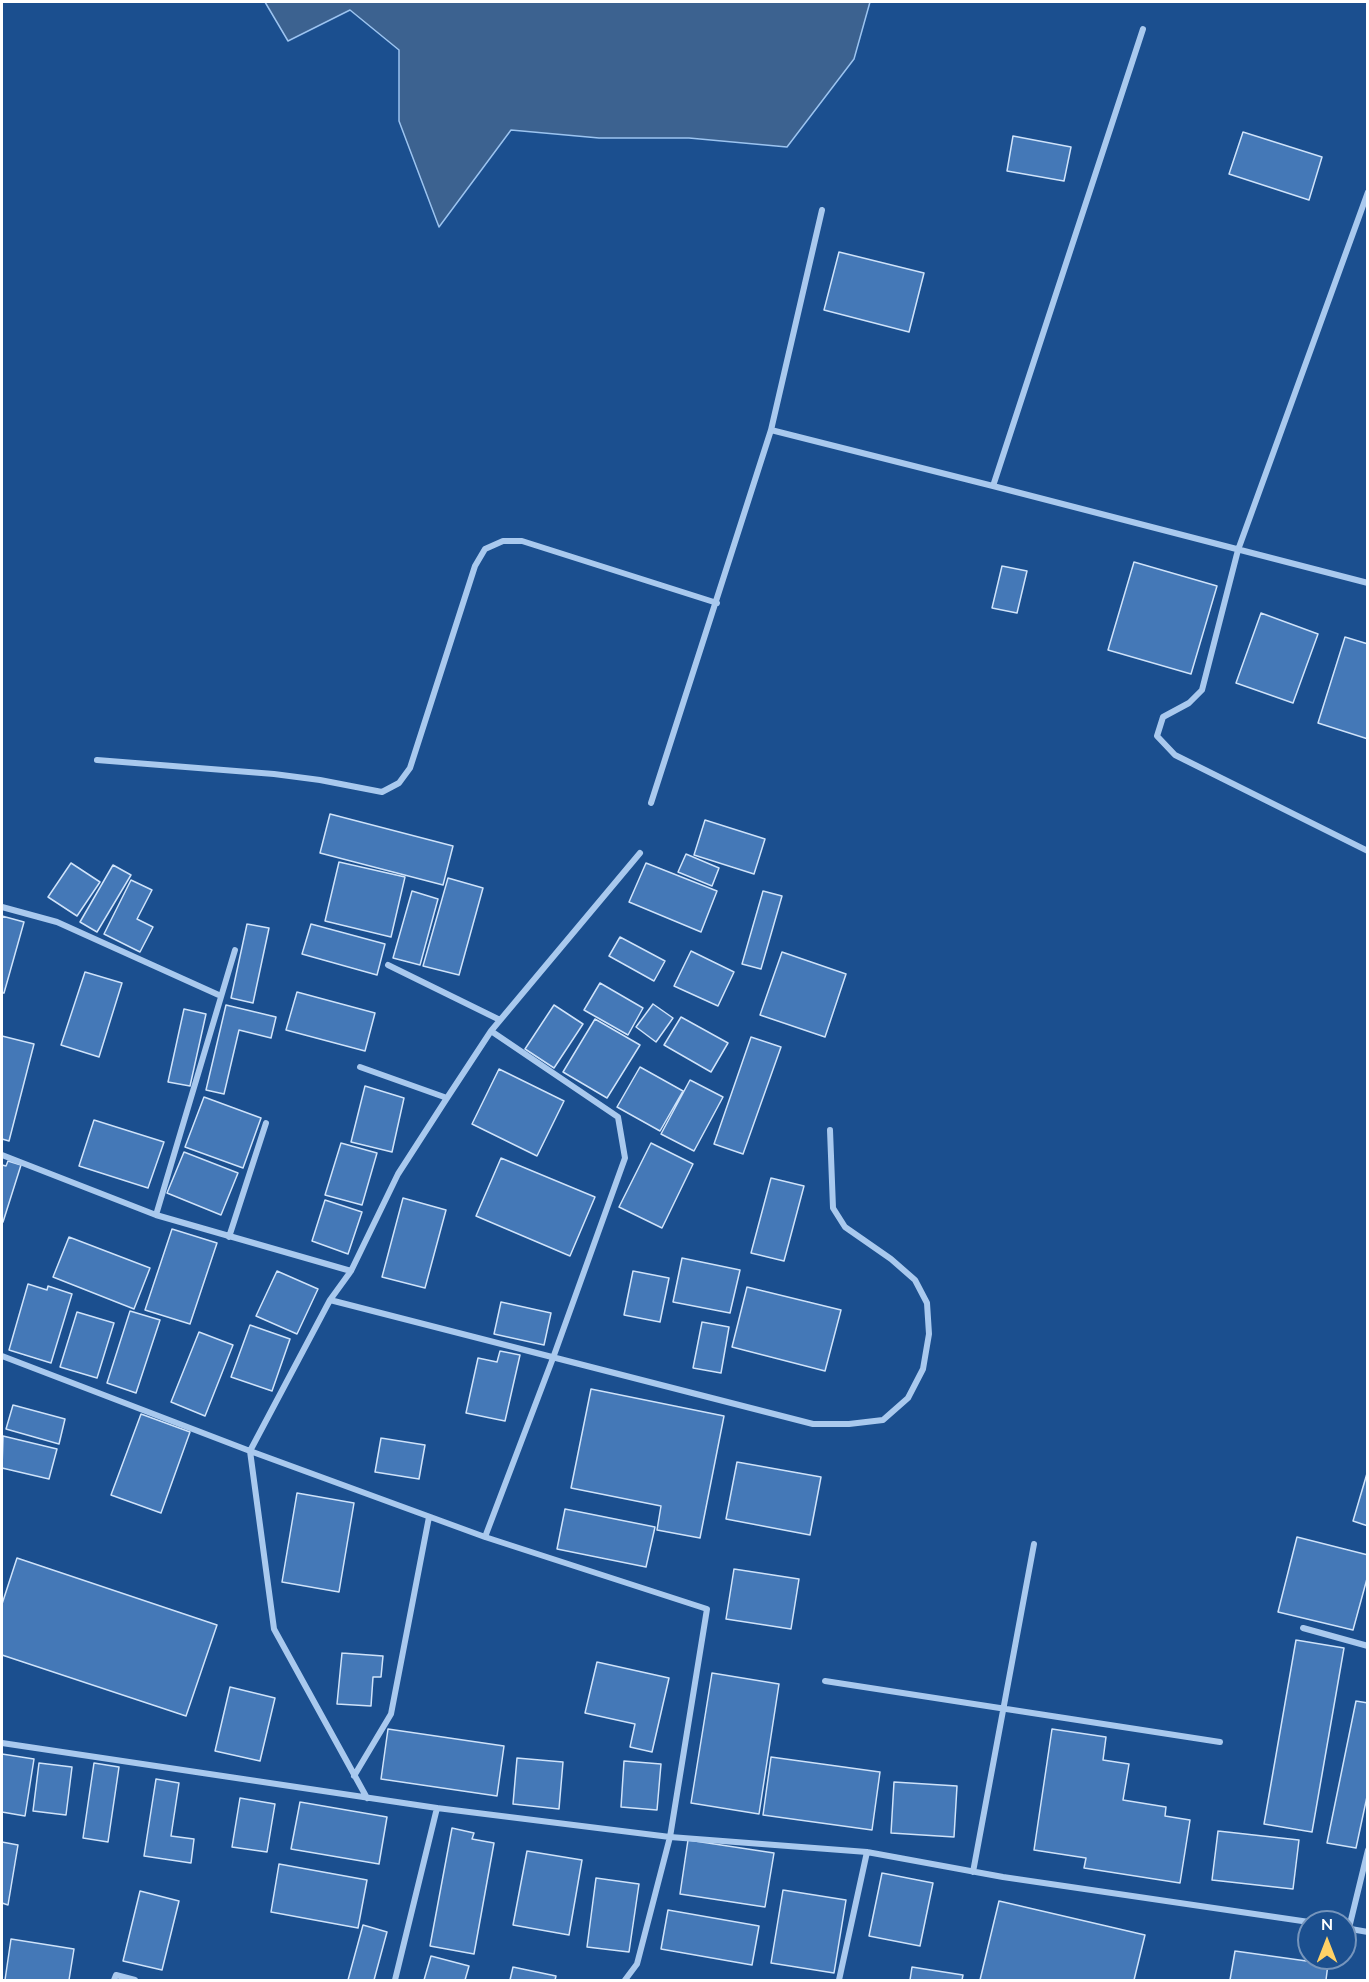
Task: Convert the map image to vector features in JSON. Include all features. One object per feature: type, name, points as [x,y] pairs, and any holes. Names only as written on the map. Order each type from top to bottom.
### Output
[{"type":"street","points":[[993,486],[1143,28]]},
{"type":"street","points":[[1368,192],[1238,550],[1202,690],[1189,703],[1162,717],[1157,736],[1175,755],[1368,851]]},
{"type":"street","points":[[651,803],[771,430],[822,210]]},
{"type":"street","points":[[771,430],[1368,583]]},
{"type":"street","points":[[97,760],[274,774],[382,792],[399,783],[410,768],[475,566],[485,549],[503,540],[522,541],[717,603]]},
{"type":"street","points":[[367,1798],[274,1629],[250,1451],[330,1300],[351,1271],[398,1174],[447,1098],[491,1031],[640,853]]},
{"type":"street","points":[[2,907],[57,922],[221,996]]},
{"type":"street","points":[[156,1215],[235,950]]},
{"type":"street","points":[[388,965],[500,1020]]},
{"type":"street","points":[[485,1537],[625,1158],[618,1117],[491,1031]]},
{"type":"street","points":[[360,1067],[447,1098]]},
{"type":"street","points":[[229,1237],[266,1123]]},
{"type":"street","points":[[330,1300],[813,1424],[883,1420],[908,1398],[923,1369],[929,1334],[927,1303],[915,1280],[891,1259],[845,1227],[833,1208],[830,1130]]},
{"type":"street","points":[[2,1155],[156,1215],[351,1271]]},
{"type":"street","points":[[2,1356],[429,1517],[707,1609],[670,1836],[638,1964],[625,1980]]},
{"type":"street","points":[[354,1776],[391,1714],[429,1517]]},
{"type":"street","points":[[973,1872],[1034,1544]]},
{"type":"street","points":[[1304,1628],[1368,1646]]},
{"type":"street","points":[[825,1682],[1221,1742]]},
{"type":"street","points":[[2,1743],[436,1808],[670,1836],[867,1852],[973,1872],[1297,1920]]},
{"type":"street","points":[[395,1980],[436,1808]]},
{"type":"street","points":[[1352,1910],[1368,1850]]},
{"type":"street","points":[[839,1980],[867,1852]]},
{"type":"street","points":[[114,1980],[116,1975],[135,1980]]},
{"type":"water","points":[[265,2],[870,2],[854,59],[787,147],[689,138],[599,138],[511,130],[439,227],[399,121],[399,50],[350,10],[288,41]]},
{"type":"building","points":[[1243,132],[1322,157],[1309,200],[1229,174]]},
{"type":"building","points":[[1013,136],[1071,147],[1064,181],[1007,171]]},
{"type":"building","points":[[839,252],[924,273],[909,332],[824,310]]},
{"type":"building","points":[[1134,562],[1217,586],[1191,674],[1108,650]]},
{"type":"building","points":[[1002,566],[1027,571],[1017,613],[992,608]]},
{"type":"building","points":[[1261,613],[1318,634],[1293,703],[1236,683]]},
{"type":"building","points":[[1345,637],[1368,644],[1368,739],[1318,723]]},
{"type":"building","points":[[330,814],[453,846],[443,885],[320,853]]},
{"type":"building","points":[[705,820],[765,839],[754,874],[694,855]]},
{"type":"building","points":[[686,854],[719,868],[712,886],[678,872]]},
{"type":"building","points":[[339,862],[405,877],[391,937],[325,921]]},
{"type":"building","points":[[71,863],[100,882],[77,916],[48,897]]},
{"type":"building","points":[[646,863],[717,891],[701,932],[629,902]]},
{"type":"building","points":[[113,865],[131,875],[97,932],[80,922]]},
{"type":"building","points":[[448,878],[483,888],[459,975],[423,966]]},
{"type":"building","points":[[131,880],[152,890],[137,919],[153,927],[140,952],[104,934]]},
{"type":"building","points":[[412,891],[438,899],[420,965],[393,958]]},
{"type":"building","points":[[763,891],[782,896],[761,969],[742,964]]},
{"type":"building","points":[[2,916],[24,922],[4,993],[2,993]]},
{"type":"building","points":[[247,924],[269,928],[253,1003],[231,998]]},
{"type":"building","points":[[311,924],[385,944],[377,975],[302,954]]},
{"type":"building","points":[[620,937],[665,961],[654,981],[609,956]]},
{"type":"building","points":[[691,951],[734,972],[718,1006],[674,986]]},
{"type":"building","points":[[782,952],[846,974],[825,1037],[760,1015]]},
{"type":"building","points":[[85,972],[122,983],[99,1057],[61,1045]]},
{"type":"building","points":[[600,983],[643,1008],[628,1035],[584,1010]]},
{"type":"building","points":[[297,992],[375,1013],[365,1051],[286,1030]]},
{"type":"building","points":[[653,1004],[673,1018],[656,1042],[636,1027]]},
{"type":"building","points":[[226,1005],[276,1017],[271,1038],[239,1030],[224,1094],[206,1090]]},
{"type":"building","points":[[554,1005],[583,1024],[554,1068],[525,1049]]},
{"type":"building","points":[[184,1009],[206,1014],[190,1086],[168,1082]]},
{"type":"building","points":[[681,1017],[728,1043],[711,1072],[664,1045]]},
{"type":"building","points":[[595,1019],[640,1045],[607,1098],[563,1072]]},
{"type":"building","points":[[2,1036],[34,1044],[9,1141],[2,1139]]},
{"type":"building","points":[[751,1037],[781,1047],[743,1154],[714,1144]]},
{"type":"building","points":[[640,1067],[683,1091],[660,1131],[617,1107]]},
{"type":"building","points":[[499,1069],[564,1101],[537,1156],[472,1124]]},
{"type":"building","points":[[690,1080],[723,1097],[694,1151],[661,1134]]},
{"type":"building","points":[[365,1086],[404,1098],[392,1152],[351,1142]]},
{"type":"building","points":[[204,1097],[261,1118],[243,1168],[185,1147]]},
{"type":"building","points":[[94,1120],[164,1142],[148,1188],[79,1166]]},
{"type":"building","points":[[341,1143],[377,1153],[362,1205],[325,1195]]},
{"type":"building","points":[[651,1143],[693,1164],[662,1228],[619,1207]]},
{"type":"building","points":[[184,1152],[238,1173],[221,1215],[167,1193]]},
{"type":"building","points":[[501,1158],[595,1197],[570,1256],[476,1216]]},
{"type":"building","points":[[8,1161],[21,1165],[2,1222],[2,1165],[6,1166]]},
{"type":"building","points":[[771,1178],[804,1186],[784,1261],[751,1253]]},
{"type":"building","points":[[403,1198],[446,1210],[425,1288],[382,1277]]},
{"type":"building","points":[[325,1200],[362,1212],[348,1254],[312,1241]]},
{"type":"building","points":[[172,1229],[217,1243],[190,1324],[145,1310]]},
{"type":"building","points":[[69,1237],[150,1268],[134,1309],[53,1277]]},
{"type":"building","points":[[682,1258],[740,1270],[730,1313],[673,1302]]},
{"type":"building","points":[[277,1271],[318,1289],[297,1334],[256,1316]]},
{"type":"building","points":[[633,1271],[669,1278],[660,1322],[624,1315]]},
{"type":"building","points":[[28,1284],[47,1290],[48,1286],[72,1294],[51,1363],[9,1350]]},
{"type":"building","points":[[747,1287],[841,1310],[825,1371],[732,1347]]},
{"type":"building","points":[[501,1302],[551,1313],[544,1345],[494,1334]]},
{"type":"building","points":[[130,1311],[160,1320],[136,1393],[107,1383]]},
{"type":"building","points":[[77,1312],[114,1323],[97,1378],[60,1367]]},
{"type":"building","points":[[702,1322],[729,1327],[721,1373],[693,1368]]},
{"type":"building","points":[[250,1325],[290,1339],[272,1391],[231,1377]]},
{"type":"building","points":[[199,1332],[233,1345],[205,1416],[171,1402]]},
{"type":"building","points":[[500,1351],[520,1355],[505,1421],[466,1413],[478,1358],[497,1362]]},
{"type":"building","points":[[591,1389],[724,1416],[700,1538],[657,1530],[661,1506],[571,1488]]},
{"type":"building","points":[[13,1405],[65,1419],[59,1444],[6,1429]]},
{"type":"building","points":[[141,1414],[190,1432],[161,1513],[111,1495]]},
{"type":"building","points":[[3,1436],[57,1449],[49,1479],[2,1468]]},
{"type":"building","points":[[381,1438],[425,1445],[419,1479],[375,1472]]},
{"type":"building","points":[[737,1462],[821,1477],[810,1535],[726,1519]]},
{"type":"building","points":[[1368,1470],[1368,1526],[1353,1521]]},
{"type":"building","points":[[297,1493],[354,1503],[339,1592],[282,1582]]},
{"type":"building","points":[[565,1509],[655,1527],[646,1567],[557,1549]]},
{"type":"building","points":[[1297,1537],[1368,1555],[1368,1575],[1353,1630],[1278,1612]]},
{"type":"building","points":[[17,1558],[217,1625],[186,1716],[2,1655],[2,1604]]},
{"type":"building","points":[[734,1569],[799,1579],[791,1629],[726,1619]]},
{"type":"building","points":[[1296,1640],[1344,1648],[1312,1832],[1264,1824]]},
{"type":"building","points":[[342,1653],[383,1656],[381,1677],[373,1677],[371,1706],[337,1704]]},
{"type":"building","points":[[597,1662],[669,1678],[652,1752],[630,1747],[635,1724],[585,1713]]},
{"type":"building","points":[[712,1673],[779,1684],[759,1814],[691,1803]]},
{"type":"building","points":[[230,1687],[275,1698],[260,1761],[215,1751]]},
{"type":"building","points":[[1356,1701],[1368,1703],[1368,1792],[1356,1848],[1327,1843]]},
{"type":"building","points":[[388,1729],[504,1746],[497,1796],[381,1779]]},
{"type":"building","points":[[1052,1729],[1106,1737],[1103,1760],[1129,1764],[1123,1800],[1166,1807],[1165,1816],[1190,1820],[1180,1883],[1084,1868],[1086,1858],[1034,1850]]},
{"type":"building","points":[[2,1754],[34,1759],[25,1816],[2,1812]]},
{"type":"building","points":[[771,1757],[880,1772],[872,1830],[763,1815]]},
{"type":"building","points":[[517,1758],[563,1762],[559,1809],[513,1804]]},
{"type":"building","points":[[624,1761],[661,1764],[657,1810],[621,1807]]},
{"type":"building","points":[[39,1763],[72,1767],[66,1815],[33,1811]]},
{"type":"building","points":[[94,1763],[119,1767],[108,1842],[83,1838]]},
{"type":"building","points":[[156,1779],[179,1783],[171,1836],[194,1839],[191,1863],[144,1856]]},
{"type":"building","points":[[894,1782],[957,1786],[954,1837],[891,1833]]},
{"type":"building","points":[[240,1798],[275,1804],[267,1852],[232,1847]]},
{"type":"building","points":[[300,1802],[387,1817],[379,1864],[291,1849]]},
{"type":"building","points":[[452,1828],[474,1833],[472,1839],[494,1843],[474,1954],[430,1946]]},
{"type":"building","points":[[1218,1831],[1299,1840],[1293,1889],[1212,1880]]},
{"type":"building","points":[[688,1840],[774,1853],[765,1907],[680,1894]]},
{"type":"building","points":[[2,1842],[18,1845],[8,1905],[2,1903]]},
{"type":"building","points":[[527,1851],[582,1860],[569,1935],[513,1925]]},
{"type":"building","points":[[279,1864],[367,1880],[358,1928],[271,1912]]},
{"type":"building","points":[[882,1873],[933,1883],[920,1946],[869,1936]]},
{"type":"building","points":[[596,1878],[639,1884],[629,1952],[587,1947]]},
{"type":"building","points":[[783,1890],[846,1900],[834,1973],[771,1963]]},
{"type":"building","points":[[140,1891],[179,1901],[162,1970],[123,1961]]},
{"type":"building","points":[[999,1901],[1145,1935],[1134,1980],[980,1980]]},
{"type":"building","points":[[668,1910],[759,1926],[752,1965],[661,1949]]},
{"type":"building","points":[[363,1925],[387,1932],[374,1980],[348,1980]]},
{"type":"building","points":[[11,1939],[74,1949],[69,1980],[5,1980]]},
{"type":"building","points":[[1235,1951],[1297,1960],[1297,1970],[1327,1970],[1326,1980],[1230,1980]]},
{"type":"building","points":[[431,1956],[469,1966],[465,1980],[424,1980]]},
{"type":"building","points":[[513,1967],[556,1976],[555,1980],[510,1980]]},
{"type":"building","points":[[912,1967],[963,1975],[962,1980],[910,1980]]}]
